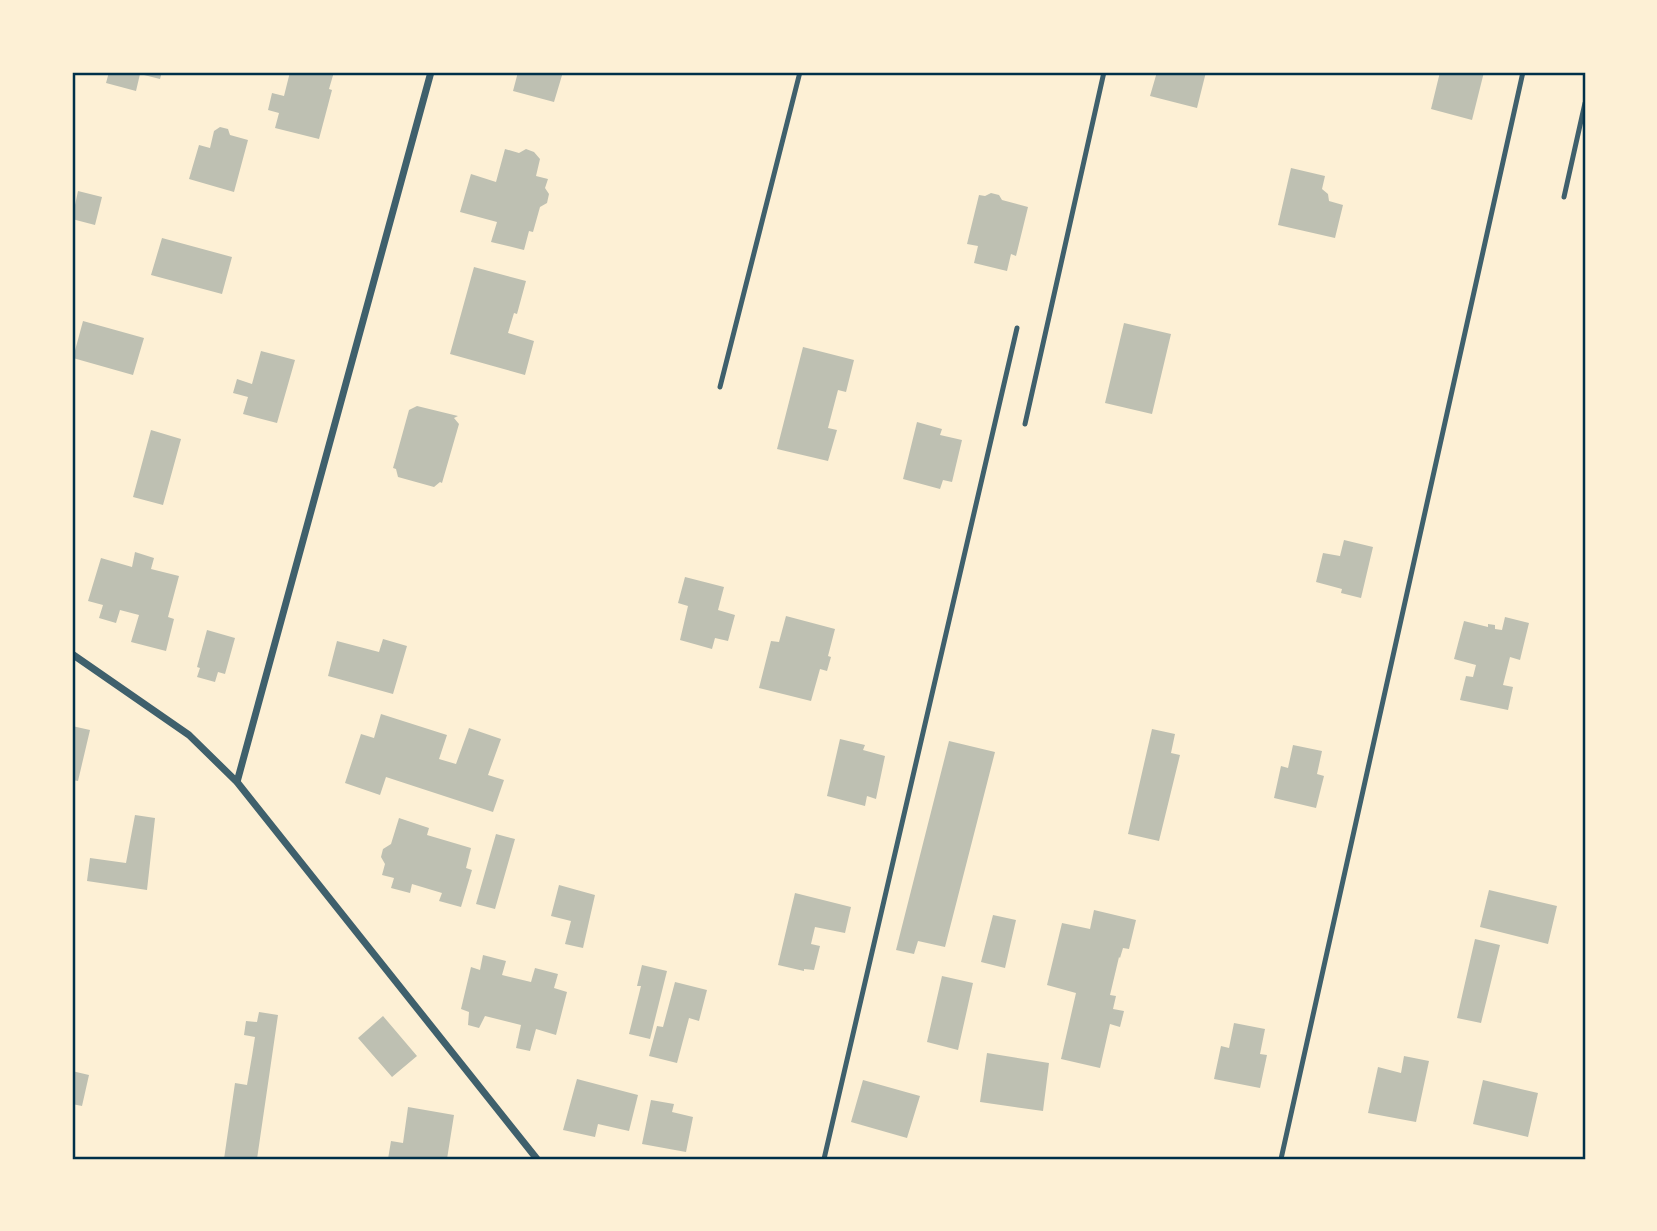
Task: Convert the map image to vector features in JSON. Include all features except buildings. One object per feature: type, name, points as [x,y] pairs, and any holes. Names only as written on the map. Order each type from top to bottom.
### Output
[{"type":"street","points":[[237,782],[431,72]]},
{"type":"street","points":[[72,654],[189,735],[237,782],[537,1159]]},
{"type":"lane","points":[[720,387],[800,72]]},
{"type":"lane","points":[[1025,425],[1104,72]]},
{"type":"lane","points":[[1281,1159],[1523,72]]},
{"type":"lane","points":[[1564,197],[1585,103]]},
{"type":"lane","points":[[824,1159],[1017,328]]}]
